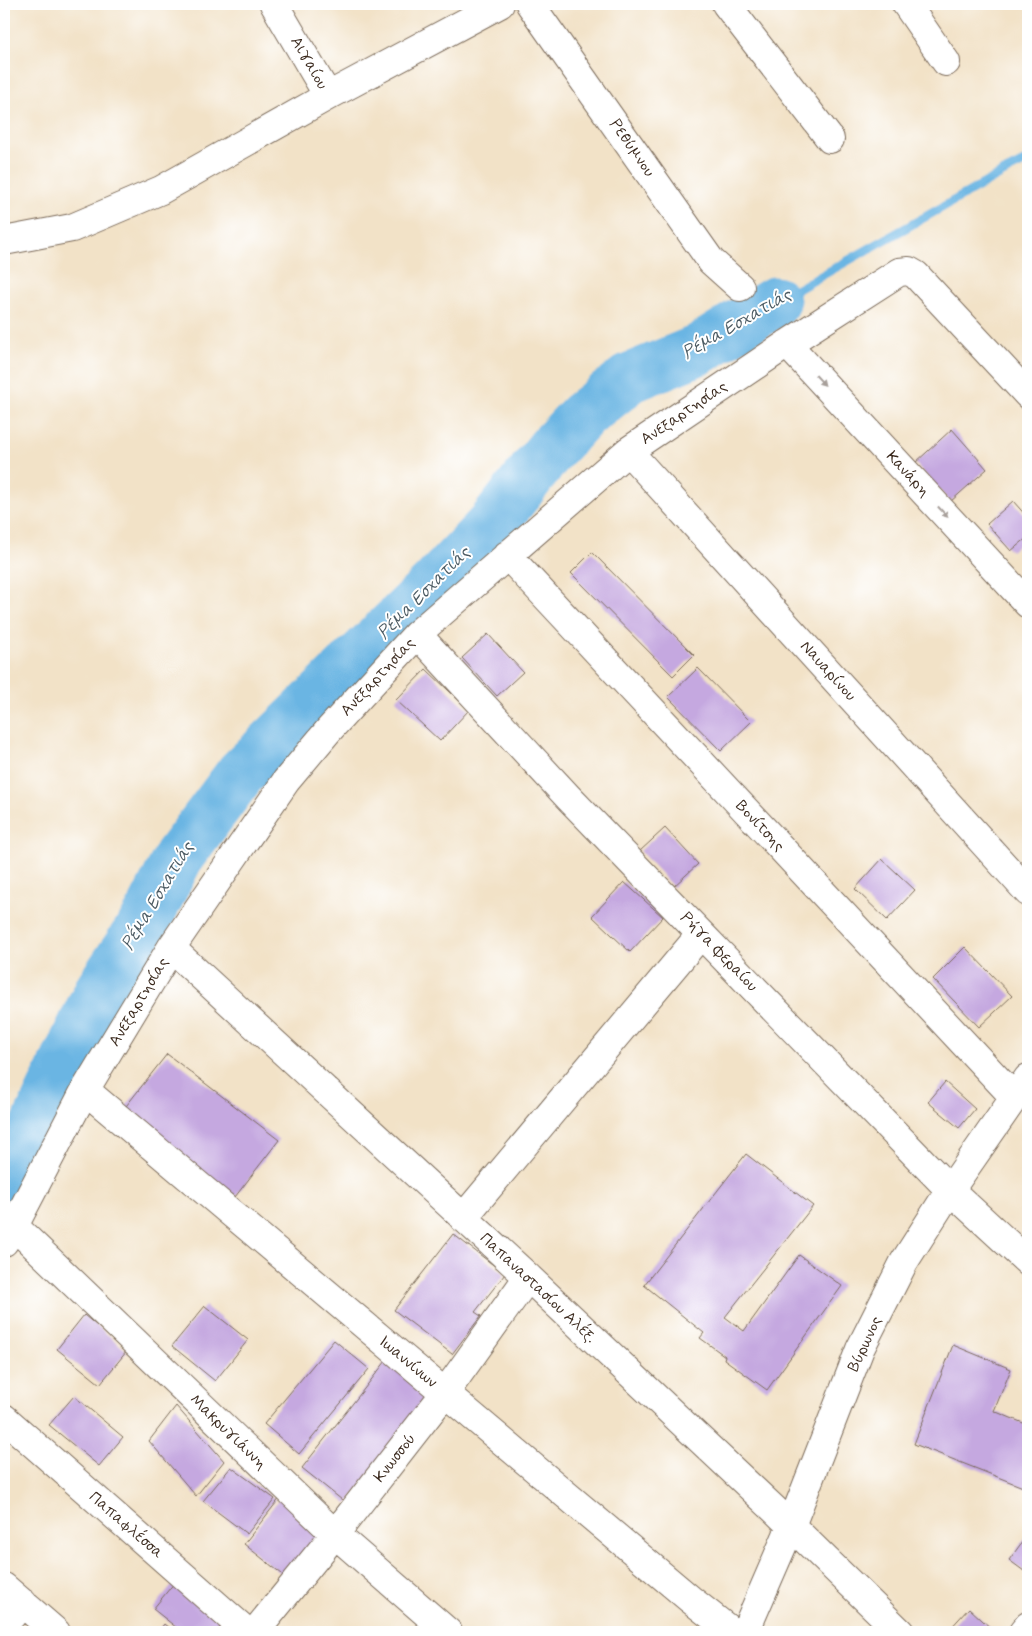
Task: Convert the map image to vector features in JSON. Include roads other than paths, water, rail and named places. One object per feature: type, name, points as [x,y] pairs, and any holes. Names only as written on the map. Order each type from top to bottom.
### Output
[{"type":"street","name":"Αιγαίου","points":[[274,4],[328,96]]},
{"type":"street","points":[[4,241],[72,228],[161,190],[328,96],[500,4]]},
{"type":"street","name":"Ρεθύμνου","points":[[530,4],[711,261],[740,287]]},
{"type":"street","points":[[726,4],[830,140]]},
{"type":"street","points":[[906,4],[946,62]]},
{"type":"street","name":"Ανεξαρτησίας","points":[[9,1234],[86,1090],[171,948],[286,781],[328,730],[417,634],[628,450],[899,272],[909,271],[916,275],[1028,395]]},
{"type":"street","name":"Κανάρη","points":[[787,344],[1028,604]]},
{"type":"street","name":"Ναυαρίνου","points":[[628,450],[1028,892]]},
{"type":"street","name":"Βονίτσης","points":[[507,555],[1021,1088]]},
{"type":"street","name":"Ρήγα Φεραίου","points":[[417,634],[569,798],[950,1190],[1028,1262]]},
{"type":"street","points":[[463,1218],[701,934]]},
{"type":"street","name":"Παπαναστασίου Αλέξ.","points":[[171,948],[528,1277],[900,1632]]},
{"type":"street","name":"Βύρωνος","points":[[745,1632],[791,1526],[860,1349],[910,1252],[950,1190],[1021,1088]]},
{"type":"street","name":"Ιωαννίνων","points":[[86,1090],[690,1599],[732,1632]]},
{"type":"street","name":"Μακρυγιάννη","points":[[9,1234],[335,1534],[448,1632]]},
{"type":"street","name":"Κνωσσού","points":[[255,1632],[446,1393],[528,1277]]},
{"type":"street","name":"Παπαφλέσσα","points":[[4,1418],[247,1632]]},
{"type":"street","points":[[4,1624],[13,1595],[56,1632]]},
{"type":"street","points":[[1023,1632],[1028,1626]]},
{"type":"waterway","name":"Ρέμα Εσχατιάς","points":[[775,302],[1028,160]]},
{"type":"waterway","name":"Ρέμα Εσχατιάς","points":[[4,1208],[39,1119],[100,989],[147,919],[179,856],[241,773],[432,587],[493,523],[551,449],[582,416],[630,378],[698,350],[775,302]]}]
